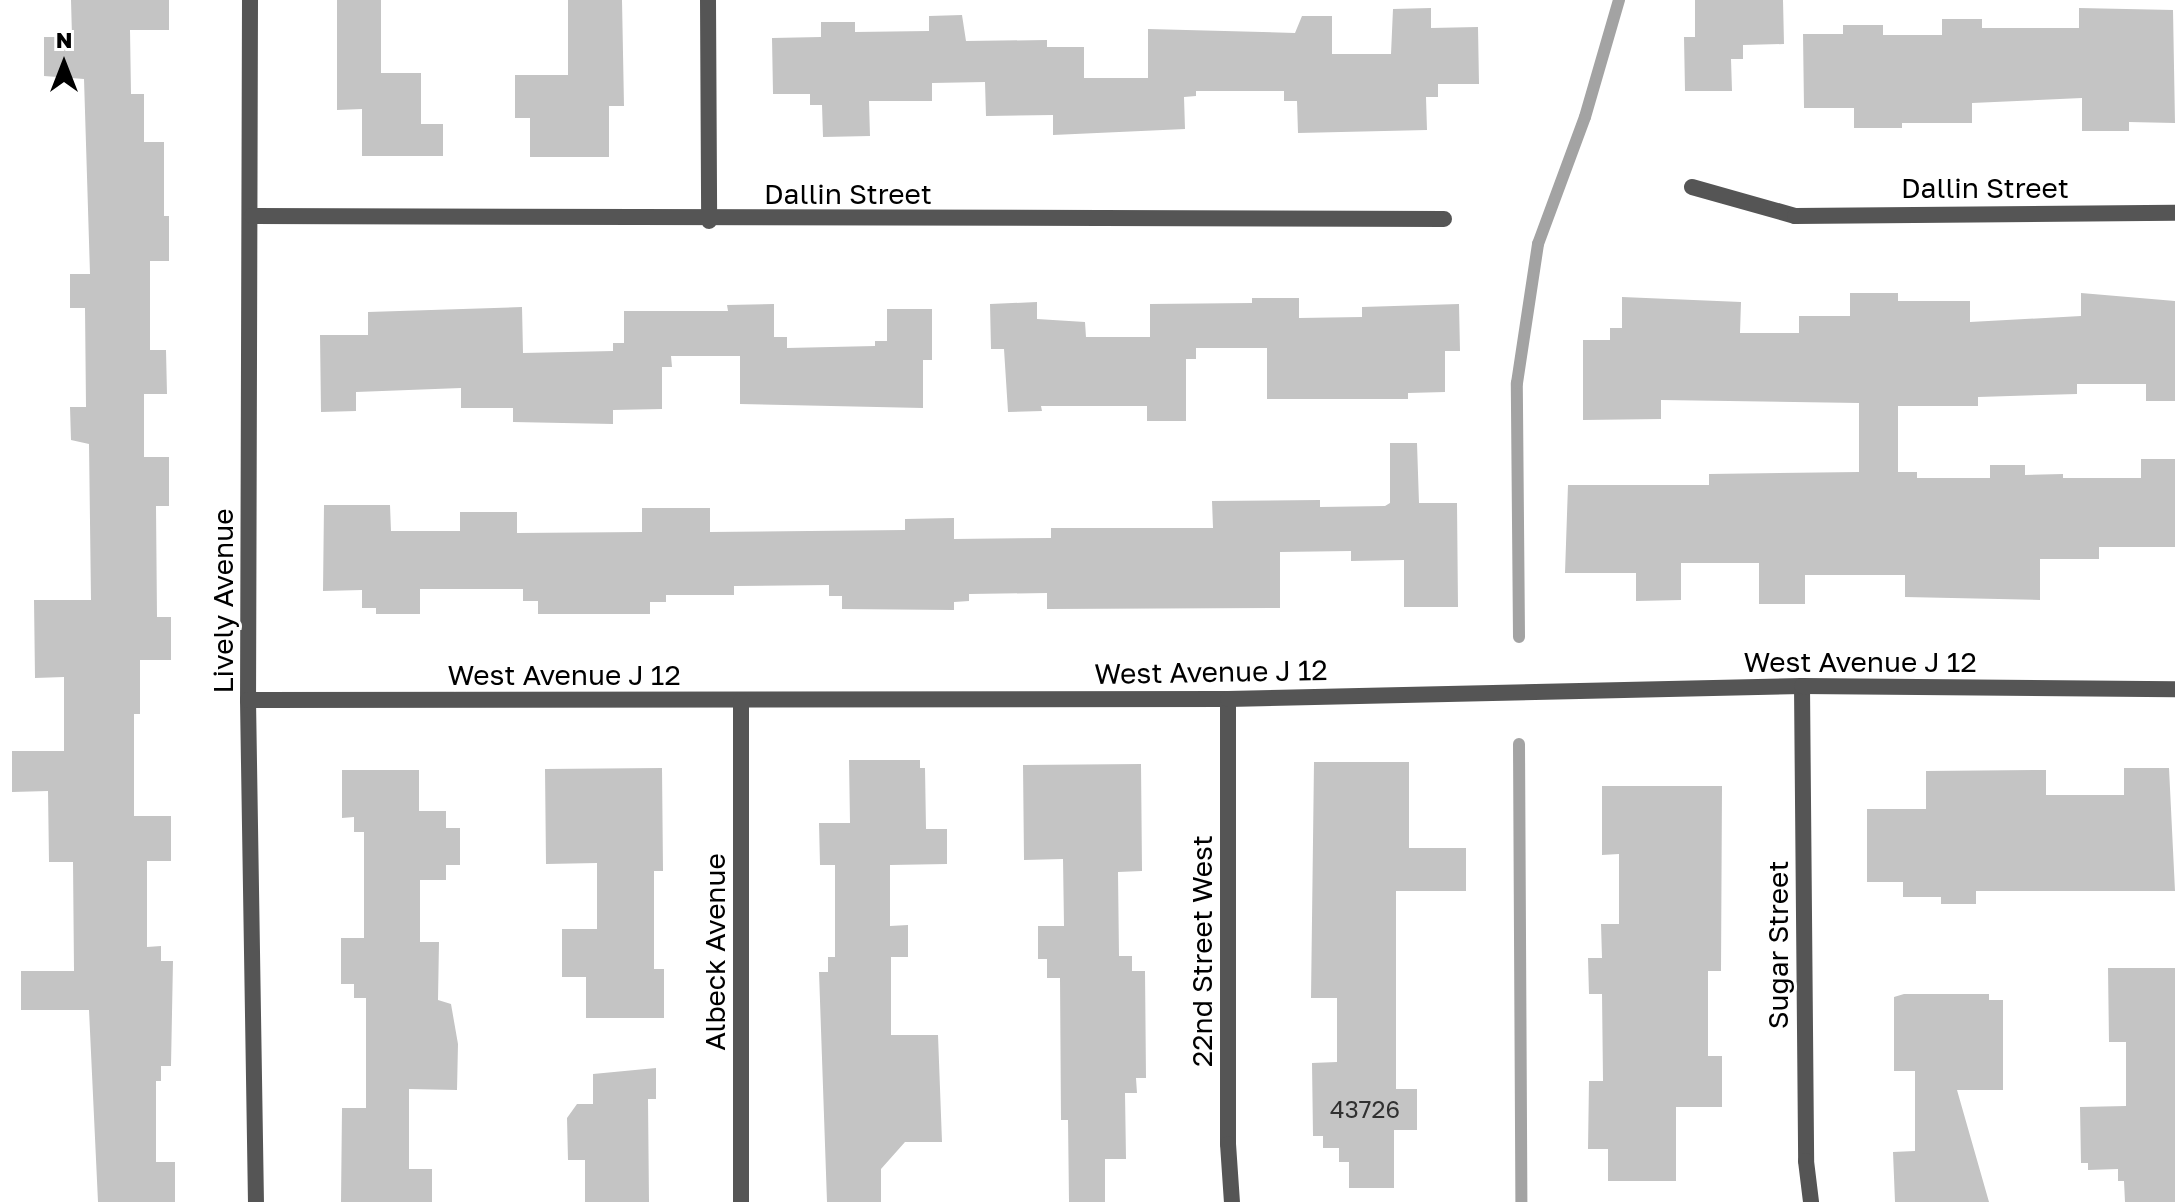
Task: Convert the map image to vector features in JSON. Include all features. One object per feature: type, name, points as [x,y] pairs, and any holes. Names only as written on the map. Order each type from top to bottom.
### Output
[{"type":"street","name":"Lively Avenue","points":[[250,0],[252,216],[248,700],[256,1202]]},
{"type":"street","points":[[708,0],[709,221]]},
{"type":"street","name":"Dallin Street","points":[[1692,187],[1795,216],[2175,213]]},
{"type":"street","name":"Dallin Street","points":[[252,216],[709,221],[1444,219]]},
{"type":"street","name":"West Avenue J 12","points":[[248,700],[1228,699],[1802,686],[2175,689]]},
{"type":"street","name":"Sugar Street","points":[[1802,686],[1806,1161],[1811,1202]]},
{"type":"street","name":"22nd Street West","points":[[1228,699],[1232,1202]]},
{"type":"street","name":"Albeck Avenue","points":[[741,701],[741,1202]]},
{"type":"building","points":[[71,0],[169,0],[169,30],[130,30],[131,94],[144,94],[144,142],[164,142],[164,216],[169,216],[169,261],[150,261],[150,350],[166,350],[167,394],[144,394],[144,457],[169,457],[169,506],[156,506],[157,617],[171,617],[171,660],[140,660],[140,714],[134,714],[134,816],[171,816],[171,861],[147,861],[147,947],[161,946],[161,961],[173,961],[171,1066],[161,1066],[161,1081],[156,1081],[156,1162],[175,1162],[175,1202],[98,1202],[89,1010],[21,1010],[21,971],[74,971],[73,862],[49,862],[48,791],[12,792],[12,751],[64,751],[64,677],[35,678],[34,600],[91,600],[89,444],[71,440],[70,407],[86,407],[85,308],[70,308],[70,274],[90,274],[84,79],[44,76],[44,37],[72,37]]},
{"type":"building","points":[[337,0],[381,0],[381,73],[421,73],[421,124],[443,124],[443,156],[362,156],[362,109],[337,110]]},
{"type":"building","points":[[568,0],[622,0],[624,106],[609,106],[609,157],[530,157],[530,118],[515,118],[515,75],[568,75]]},
{"type":"building","points":[[1695,0],[1783,0],[1784,44],[1743,45],[1743,59],[1731,59],[1732,91],[1685,91],[1684,37],[1695,37]]},
{"type":"building","points":[[1431,8],[1431,28],[1478,27],[1479,84],[1438,84],[1438,97],[1426,97],[1427,130],[1298,133],[1297,101],[1284,101],[1284,91],[1196,91],[1196,96],[1184,97],[1185,129],[1053,135],[1053,115],[986,116],[985,82],[932,83],[932,101],[869,101],[870,136],[823,137],[822,105],[810,105],[810,94],[773,94],[772,38],[821,37],[821,22],[855,22],[855,32],[929,31],[929,16],[962,15],[966,41],[1047,40],[1047,47],[1084,47],[1084,78],[1148,78],[1148,29],[1295,33],[1302,16],[1332,16],[1332,54],[1391,54],[1393,9]]},
{"type":"building","points":[[2079,8],[2173,10],[2175,123],[2129,122],[2129,131],[2082,131],[2082,98],[1972,103],[1972,123],[1902,123],[1902,128],[1854,128],[1854,108],[1804,108],[1803,34],[1843,34],[1843,25],[1883,25],[1883,35],[1942,35],[1942,19],[1982,19],[1982,28],[2079,28]]},
{"type":"building","points":[[1850,293],[1898,293],[1898,301],[1970,301],[1970,322],[2081,316],[2081,293],[2175,301],[2175,401],[2146,401],[2146,384],[2077,384],[2077,394],[1978,397],[1978,406],[1898,406],[1898,472],[1917,472],[1917,478],[1990,478],[1990,465],[2025,465],[2025,475],[2141,478],[2141,459],[2175,459],[2175,547],[2099,547],[2099,559],[2040,559],[2040,600],[1905,597],[1905,575],[1805,575],[1805,604],[1759,604],[1759,563],[1681,563],[1681,600],[1636,601],[1636,573],[1565,573],[1568,485],[1709,485],[1709,474],[1859,472],[1859,403],[1661,400],[1661,419],[1583,420],[1583,340],[1610,340],[1610,328],[1622,328],[1622,297],[1741,302],[1740,333],[1799,333],[1799,316],[1850,316]]},
{"type":"building","points":[[1252,298],[1299,298],[1299,318],[1362,317],[1362,307],[1459,304],[1460,351],[1445,351],[1445,392],[1408,393],[1408,399],[1267,399],[1267,348],[1196,348],[1196,359],[1186,359],[1186,421],[1147,421],[1147,406],[1041,406],[1042,411],[1008,412],[1004,349],[991,349],[990,304],[1037,302],[1037,319],[1085,322],[1086,337],[1150,337],[1150,304],[1252,303]]},
{"type":"building","points":[[774,304],[774,337],[787,337],[787,348],[875,346],[875,341],[887,341],[887,309],[932,309],[932,360],[923,360],[923,408],[740,404],[740,356],[671,356],[672,367],[662,367],[662,409],[613,410],[613,424],[513,422],[513,408],[461,408],[461,388],[356,392],[356,411],[321,412],[320,335],[368,335],[368,312],[522,307],[523,353],[613,351],[613,343],[624,343],[624,311],[728,311],[727,305]]},
{"type":"building","points":[[1390,443],[1417,443],[1419,503],[1457,503],[1458,607],[1404,607],[1404,560],[1351,561],[1351,551],[1280,552],[1280,608],[1047,609],[1047,593],[969,594],[969,601],[954,602],[954,610],[842,609],[842,596],[829,596],[829,585],[734,586],[734,595],[666,595],[666,602],[650,602],[650,614],[538,614],[538,601],[523,601],[523,589],[420,589],[420,614],[376,614],[376,608],[362,608],[362,590],[323,591],[324,505],[390,505],[391,531],[460,531],[460,512],[517,512],[517,533],[642,532],[642,508],[710,508],[710,532],[905,530],[905,519],[954,518],[954,539],[1051,538],[1051,528],[1213,528],[1212,501],[1320,500],[1320,507],[1385,506],[1390,503]]},
{"type":"building","points":[[849,760],[920,760],[920,768],[925,768],[926,829],[947,829],[947,864],[890,865],[890,926],[908,925],[908,957],[891,957],[891,1035],[938,1035],[942,1142],[905,1142],[881,1169],[881,1202],[827,1202],[819,972],[828,972],[828,957],[835,957],[835,865],[820,865],[819,823],[850,823]]},
{"type":"building","points":[[1314,762],[1409,762],[1409,848],[1466,848],[1466,891],[1396,891],[1396,1089],[1417,1089],[1417,1130],[1394,1130],[1394,1188],[1349,1188],[1349,1162],[1339,1162],[1339,1148],[1323,1148],[1323,1136],[1313,1136],[1312,1063],[1337,1062],[1337,998],[1311,998]]},
{"type":"building","points":[[1141,764],[1142,871],[1118,872],[1119,956],[1132,956],[1132,971],[1145,971],[1146,1078],[1136,1078],[1137,1093],[1125,1093],[1126,1159],[1105,1159],[1105,1202],[1069,1202],[1068,1120],[1061,1120],[1060,978],[1047,978],[1047,959],[1038,959],[1038,926],[1064,926],[1063,859],[1024,860],[1023,765]]},
{"type":"building","points":[[662,768],[663,871],[654,871],[654,969],[664,969],[664,1018],[586,1018],[586,977],[562,977],[562,929],[597,929],[597,863],[546,864],[545,769]]},
{"type":"building","points":[[2124,768],[2169,768],[2175,891],[1976,891],[1976,904],[1941,904],[1941,897],[1903,897],[1903,882],[1867,882],[1867,809],[1926,809],[1926,771],[2046,770],[2046,795],[2124,795]]},
{"type":"building","points":[[342,770],[419,770],[419,811],[446,811],[446,828],[460,828],[460,865],[446,865],[446,880],[420,880],[420,942],[439,942],[438,1000],[451,1004],[458,1044],[457,1090],[409,1089],[409,1169],[432,1169],[432,1202],[341,1202],[342,1108],[366,1108],[366,998],[354,998],[354,984],[341,984],[341,938],[364,938],[364,832],[354,832],[354,817],[342,818]]},
{"type":"building","points":[[1602,786],[1722,786],[1721,971],[1708,971],[1708,1056],[1722,1056],[1722,1107],[1676,1107],[1676,1181],[1608,1181],[1608,1149],[1588,1149],[1589,1081],[1603,1081],[1602,994],[1589,994],[1588,958],[1602,958],[1601,924],[1619,924],[1619,854],[1602,855]]},
{"type":"building","points":[[2108,968],[2175,968],[2175,1202],[2125,1202],[2124,1181],[2118,1181],[2118,1169],[2088,1170],[2088,1163],[2081,1163],[2080,1107],[2126,1106],[2126,1042],[2109,1042]]},
{"type":"building","points":[[1904,994],[1989,994],[1989,1000],[2003,1000],[2003,1090],[1957,1090],[1989,1202],[1895,1202],[1893,1152],[1915,1151],[1915,1071],[1894,1071],[1894,997]]},
{"type":"building","points":[[656,1068],[656,1099],[648,1099],[649,1202],[585,1202],[585,1160],[568,1160],[567,1118],[577,1104],[593,1104],[593,1074]]},
{"type":"waterway","points":[[1519,637],[1517,383],[1538,244],[1585,117],[1619,0]]},
{"type":"waterway","points":[[1519,744],[1521,1202]]}]
